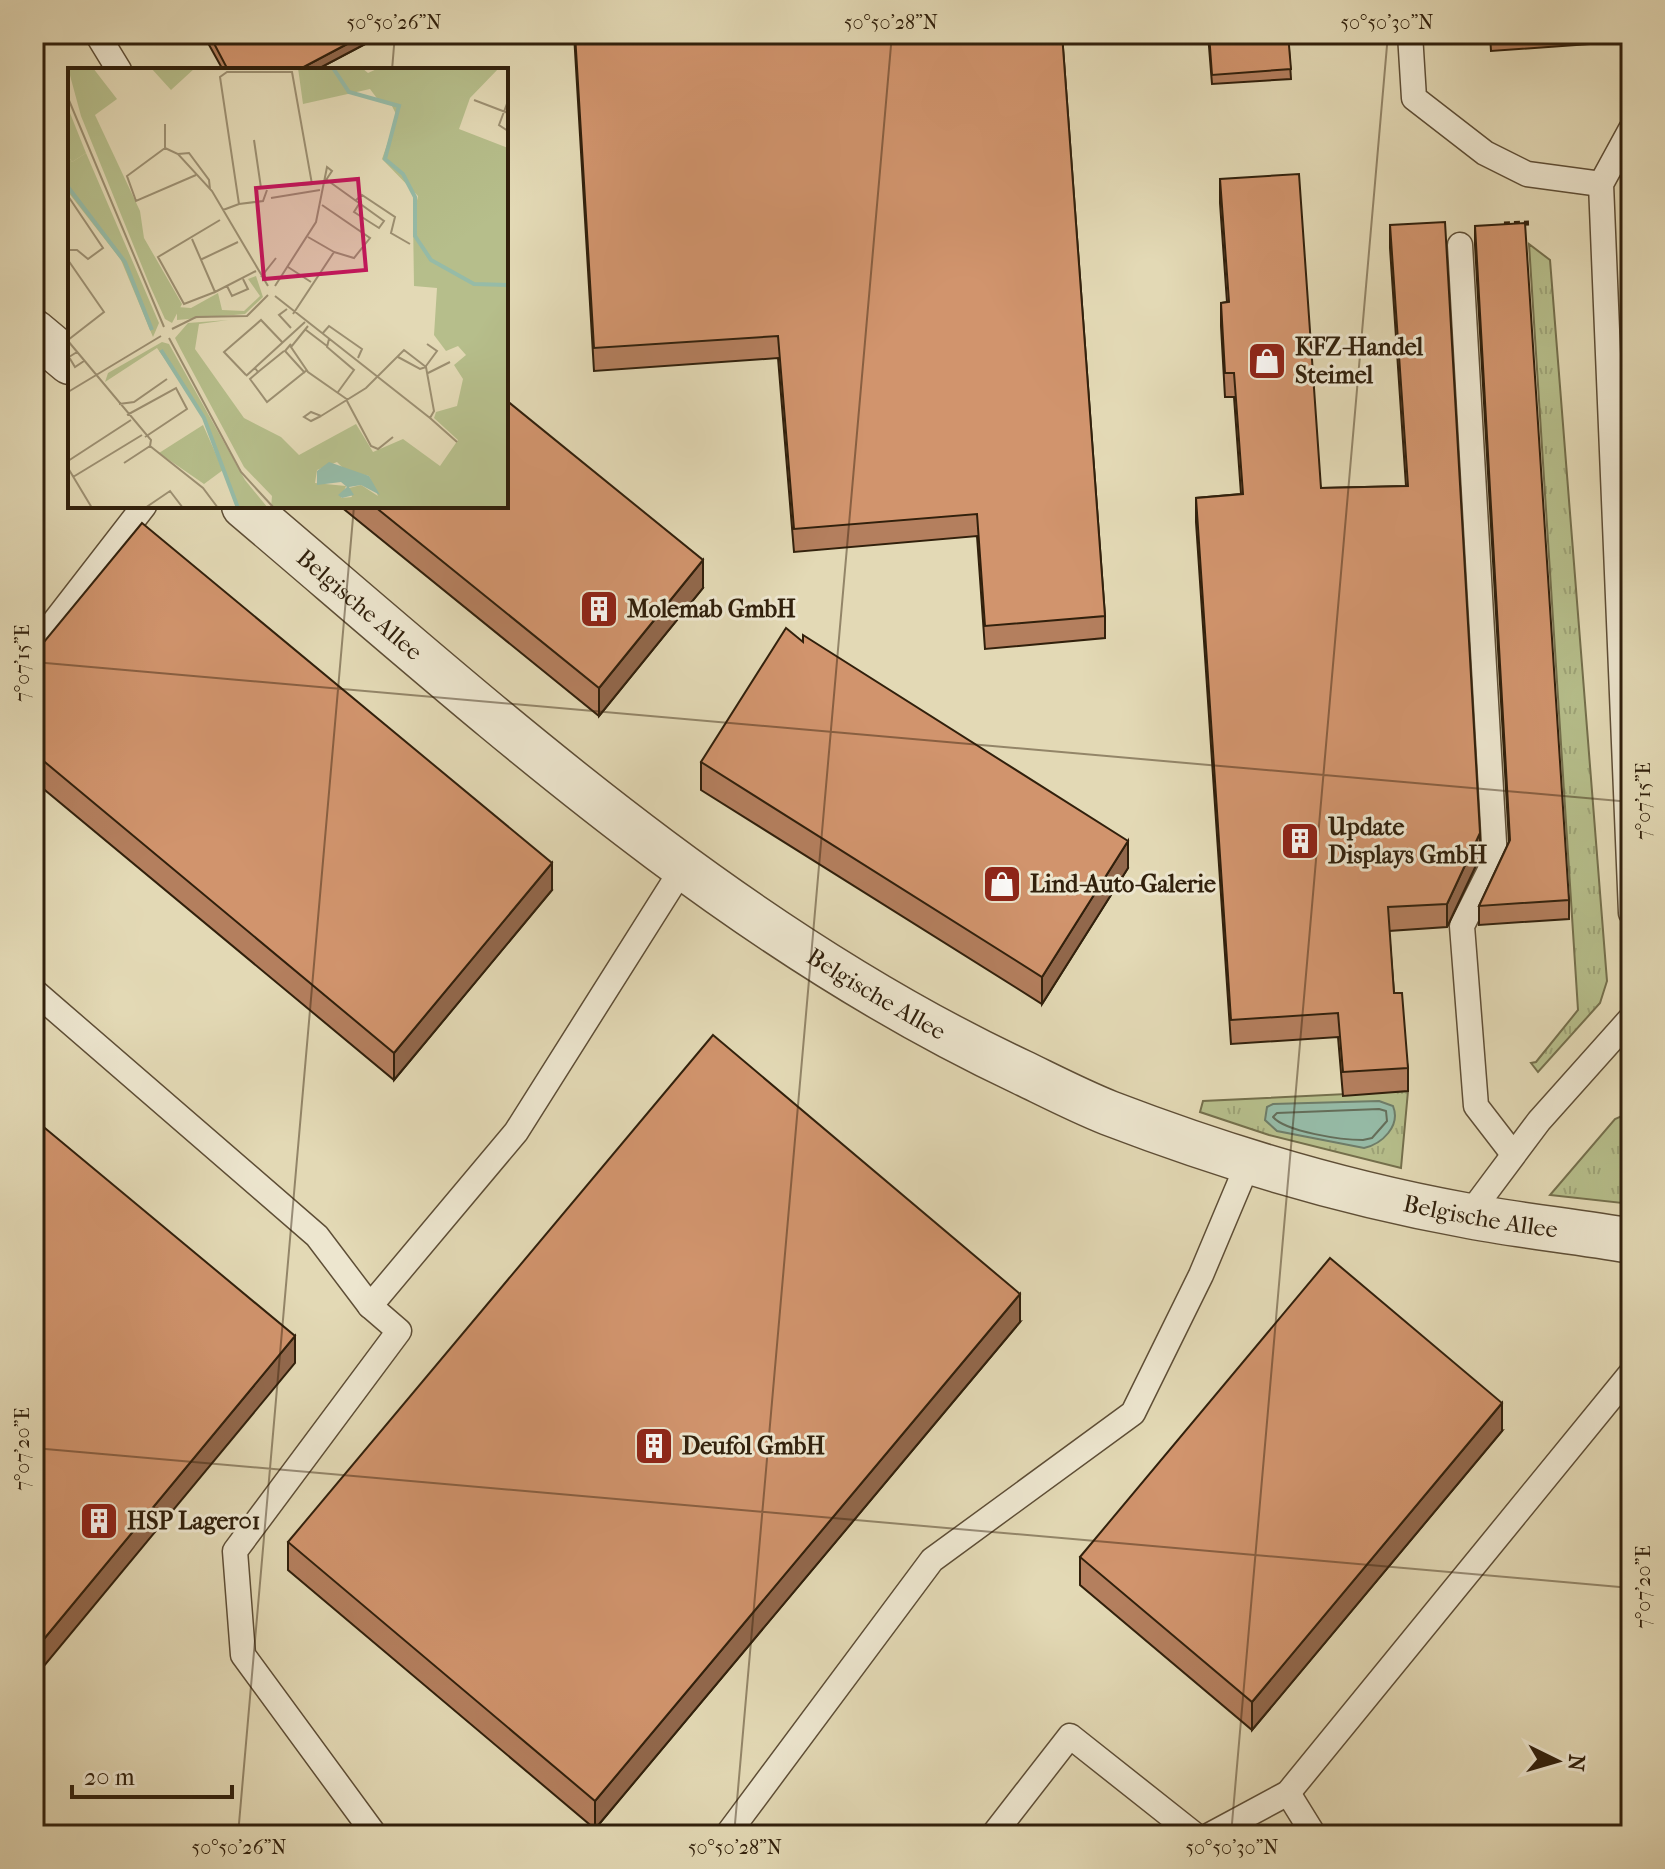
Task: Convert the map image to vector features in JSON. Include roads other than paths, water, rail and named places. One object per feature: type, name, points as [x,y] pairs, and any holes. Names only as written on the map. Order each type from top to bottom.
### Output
[{"type":"street","points":[[34,332],[68,360]]},
{"type":"street","name":"Belgische Allee","points":[[246,508],[602,809],[770,930],[940,1034],[1104,1111],[1249,1161],[1356,1193],[1468,1216],[1631,1241]]},
{"type":"lane","points":[[97,34],[118,68]]},
{"type":"lane","points":[[1410,34],[1414,98],[1485,153],[1527,174],[1601,184]]},
{"type":"lane","points":[[1631,129],[1601,184],[1631,913]]},
{"type":"lane","points":[[1460,245],[1495,860],[1462,926],[1476,1106],[1513,1154]]},
{"type":"lane","points":[[34,648],[142,508]]},
{"type":"lane","points":[[370,1306],[516,1132],[684,866]]},
{"type":"lane","points":[[34,991],[317,1236],[370,1306],[399,1331],[235,1551],[243,1655],[375,1835]]},
{"type":"lane","points":[[1468,1216],[1513,1154],[1631,1018]]},
{"type":"lane","points":[[727,1835],[932,1560],[1133,1413],[1201,1275],[1249,1161]]},
{"type":"lane","points":[[1210,1835],[1288,1793],[1631,1373]]},
{"type":"lane","points":[[993,1835],[1070,1736],[1195,1835]]},
{"type":"lane","points":[[1288,1793],[1314,1835]]},
{"type":"water","points":[[1379,1101],[1393,1106],[1392,1127],[1377,1143],[1364,1148],[1277,1131],[1265,1120],[1267,1107],[1273,1104]]},
{"type":"place","name":"KFZ-Handel Steimel","points":[[1267,361]]},
{"type":"place","name":"Molemab GmbH","points":[[599,609]]},
{"type":"place","name":"Update Displays GmbH","points":[[1300,841]]},
{"type":"place","name":"Lind-Auto-Galerie","points":[[1002,884]]},
{"type":"place","name":"Deufol GmbH","points":[[654,1446]]},
{"type":"place","name":"HSP Lager01","points":[[99,1521]]}]
